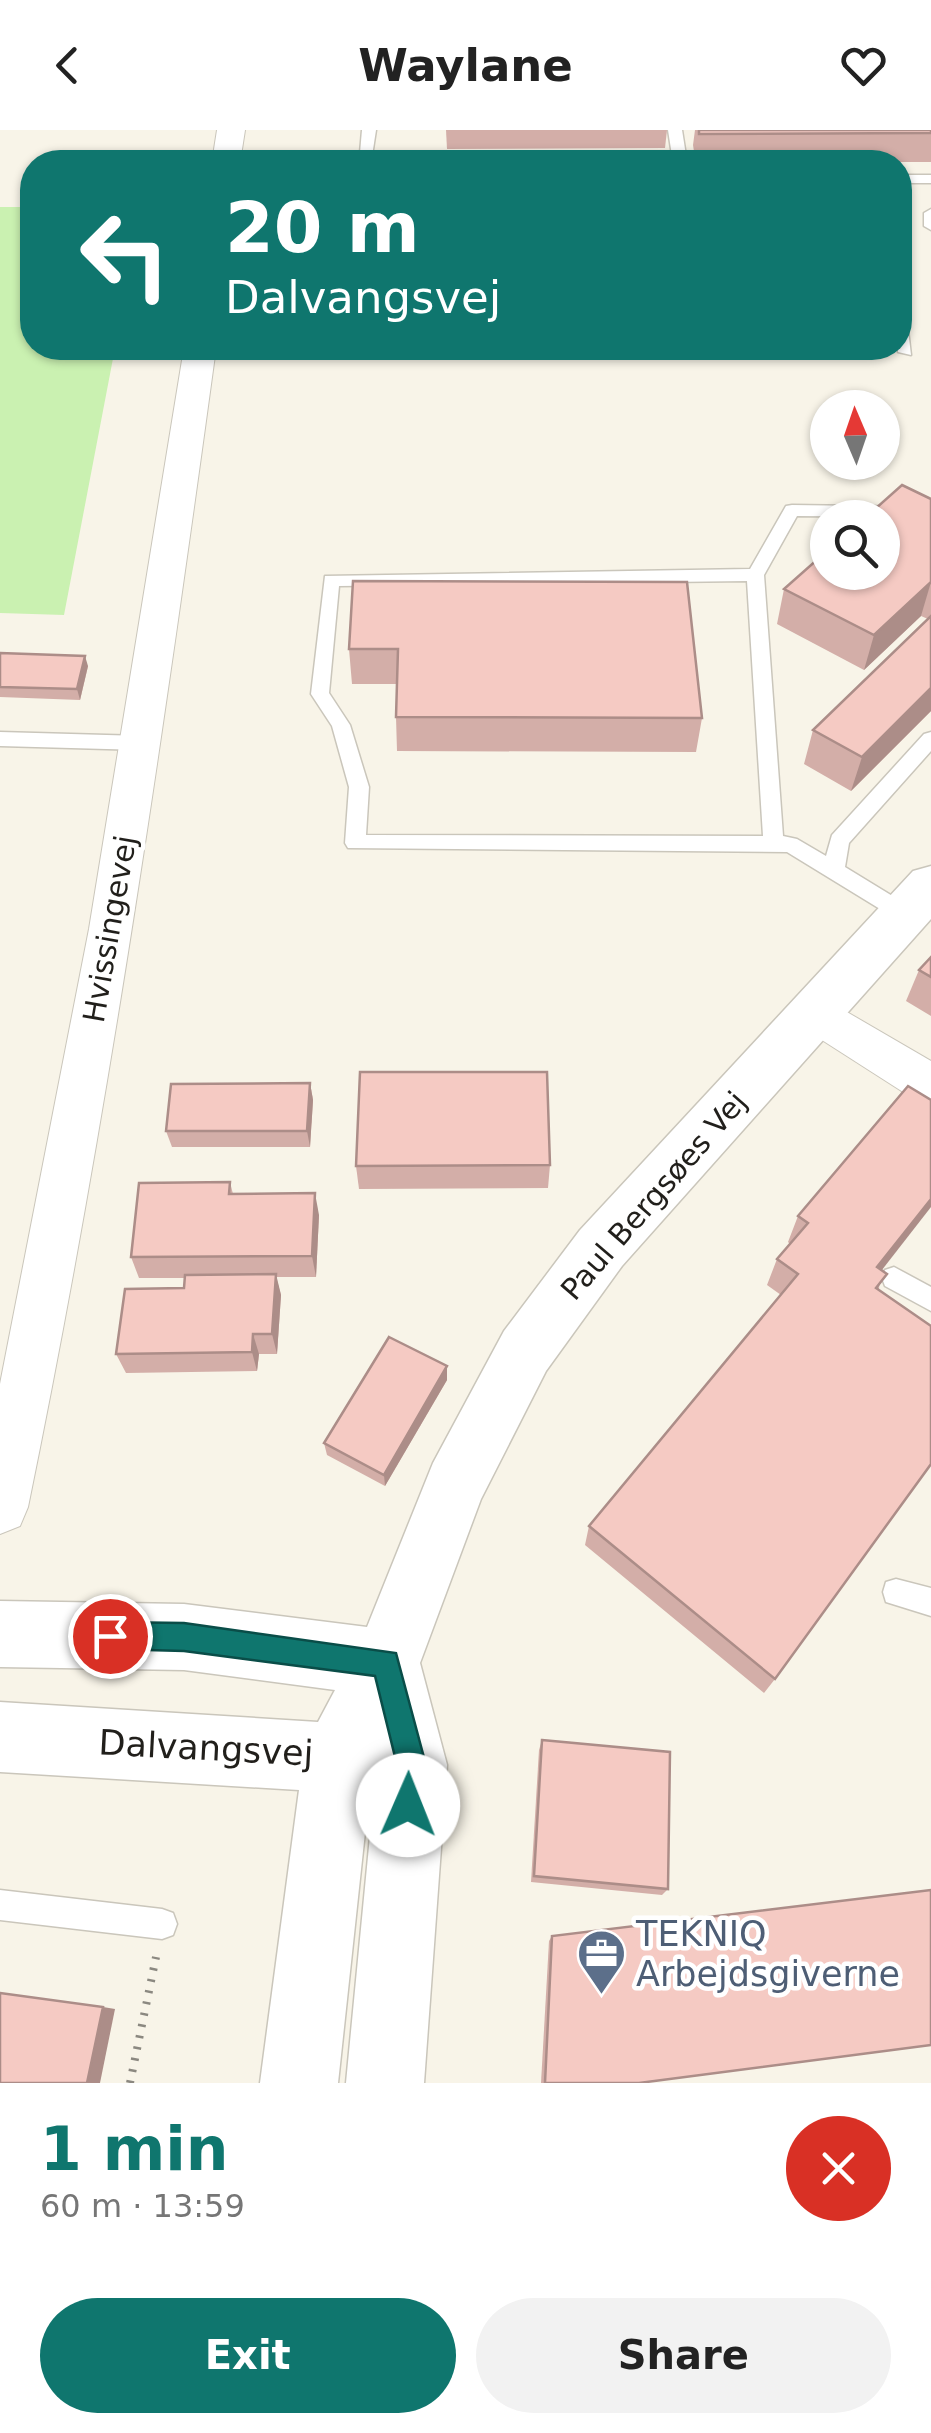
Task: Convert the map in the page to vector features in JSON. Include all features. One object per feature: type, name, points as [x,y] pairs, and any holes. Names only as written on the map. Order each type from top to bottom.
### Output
[{"type":"street","name":"Hvissingevej","points":[[0,1507],[43,1316],[142,743],[198,360]]},
{"type":"street","name":"Paul Bergsøes Vej","points":[[300,2083],[338,1756],[386,1663],[456,1485],[525,1352],[601,1248],[918,900]]},
{"type":"street","points":[[816,1013],[931,1085]]},
{"type":"street","points":[[0,1634],[184,1637],[386,1663],[412,1765],[385,2083]]},
{"type":"street","name":"Dalvangsvej","points":[[0,1737],[338,1756],[412,1765]]},
{"type":"lane","points":[[931,214],[931,226]]},
{"type":"lane","points":[[774,844],[755,575],[792,510],[931,512]]},
{"type":"lane","points":[[755,575],[331,580],[320,694],[341,725],[359,787],[355,843],[790,844],[834,871],[918,900]]},
{"type":"lane","points":[[834,871],[839,840],[931,738]]},
{"type":"lane","points":[[0,739],[142,743]]},
{"type":"lane","points":[[894,1278],[931,1300]]},
{"type":"lane","points":[[896,1592],[931,1602]]},
{"type":"lane","points":[[0,1906],[162,1924]]},
{"type":"path","points":[[130,2083],[162,1924]]},
{"type":"green space","points":[[0,207],[20,207],[20,360],[113,360],[64,615],[0,613]]},
{"type":"building","points":[[699,130],[931,130],[931,133],[699,134]]},
{"type":"building","points":[[902,485],[931,499],[931,582],[874,635],[784,589],[810,566],[810,590],[900,590],[900,500],[885,500]]},
{"type":"building","points":[[353,581],[687,582],[702,718],[396,717],[398,649],[349,649]]},
{"type":"building","points":[[931,616],[931,688],[862,757],[813,730]]},
{"type":"building","points":[[0,653],[85,656],[77,689],[0,687]]},
{"type":"building","points":[[931,957],[931,977],[919,970]]},
{"type":"building","points":[[360,1072],[547,1072],[550,1165],[356,1166]]},
{"type":"building","points":[[310,1083],[307,1131],[166,1131],[171,1084]]},
{"type":"building","points":[[908,1086],[931,1100],[931,1199],[877,1267],[887,1274],[876,1288],[931,1326],[931,1464],[775,1679],[589,1526],[798,1274],[777,1259],[808,1223],[798,1216]]},
{"type":"building","points":[[230,1182],[229,1194],[315,1193],[312,1256],[131,1257],[139,1183]]},
{"type":"building","points":[[276,1274],[272,1334],[253,1334],[252,1352],[116,1354],[125,1289],[184,1288],[185,1275]]},
{"type":"building","points":[[389,1337],[447,1366],[384,1475],[324,1443]]},
{"type":"building","points":[[542,1740],[670,1752],[668,1889],[534,1876]]},
{"type":"building","points":[[931,1890],[931,2045],[639,2083],[545,2083],[552,1936]]},
{"type":"building","points":[[0,1993],[103,2007],[87,2083],[0,2083]]},
{"type":"place","name":"TEKNIQ Arbejdsgiverne","points":[[601,1996]]},
{"type":"route","points":[[110,1636],[184,1637],[386,1663],[412,1765],[408,1805]]}]
